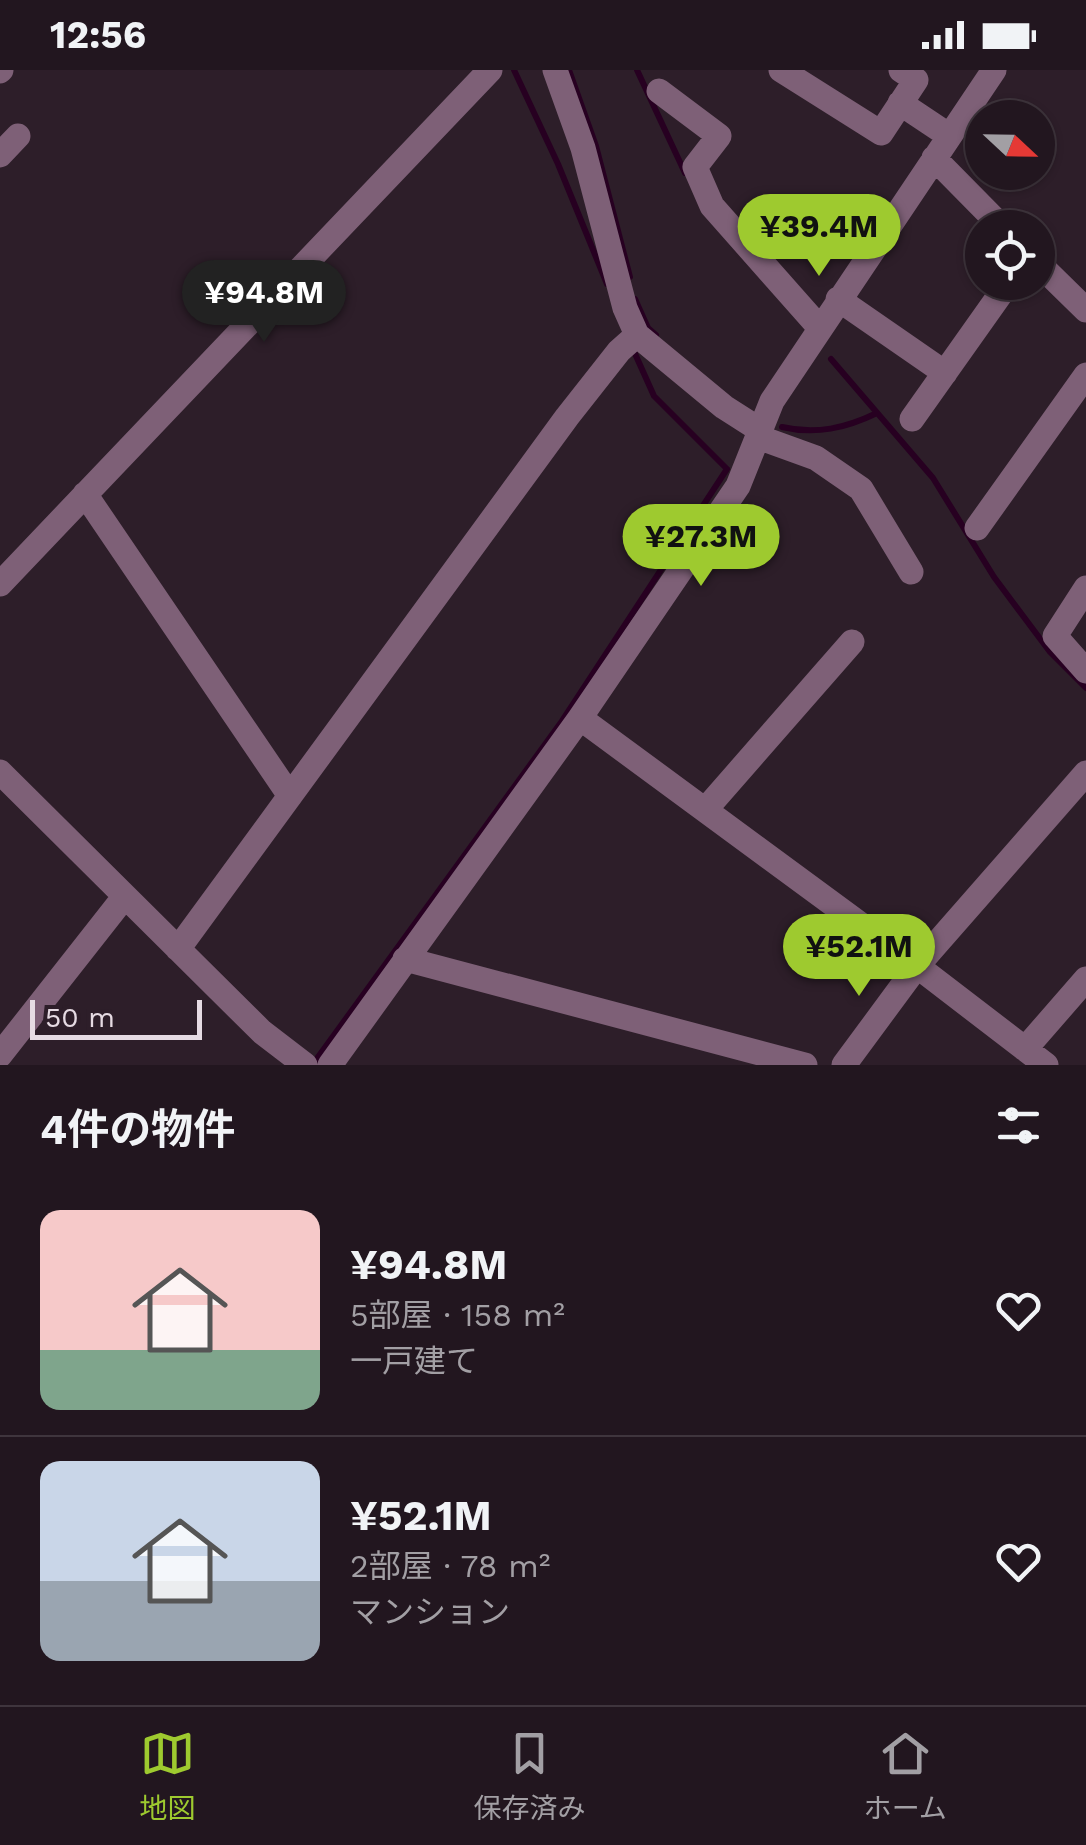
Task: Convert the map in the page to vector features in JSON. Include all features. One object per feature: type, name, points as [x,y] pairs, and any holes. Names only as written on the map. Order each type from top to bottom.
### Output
[{"type":"street","points":[[0,584],[490,70]]},
{"type":"street","points":[[556,70],[583,148],[632,339],[759,434],[816,458],[861,490],[911,572]]},
{"type":"street","points":[[781,70],[881,133],[916,80],[902,70]]},
{"type":"street","points":[[330,1065],[580,718],[738,486],[772,401],[994,70]]},
{"type":"street","points":[[659,91],[719,136],[695,167],[712,206],[819,327]]},
{"type":"street","points":[[900,103],[948,135]]},
{"type":"street","points":[[934,158],[985,210]]},
{"type":"street","points":[[1055,277],[1083,301]]},
{"type":"street","points":[[838,299],[945,373]]},
{"type":"street","points":[[912,419],[996,300]]},
{"type":"street","points":[[178,949],[567,417],[632,339]]},
{"type":"street","points":[[977,528],[1086,375]]},
{"type":"street","points":[[86,494],[290,796]]},
{"type":"street","points":[[1086,588],[1055,636],[1086,671]]},
{"type":"street","points":[[705,810],[852,642]]},
{"type":"street","points":[[580,718],[1036,1057],[1086,979]]},
{"type":"street","points":[[0,772],[262,1032],[305,1065]]},
{"type":"street","points":[[853,1062],[918,966],[1086,773]]},
{"type":"street","points":[[0,1055],[125,896]]},
{"type":"street","points":[[406,959],[805,1065]]},
{"type":"waterway","points":[[514,70],[607,284]]},
{"type":"waterway","points":[[569,70],[596,146],[630,277]]},
{"type":"waterway","points":[[637,70],[685,173]]},
{"type":"waterway","points":[[635,299],[648,328],[656,335]]},
{"type":"waterway","points":[[632,347],[654,396],[727,469]]},
{"type":"waterway","points":[[831,359],[933,478],[994,577],[1050,652],[1086,688]]},
{"type":"waterway","points":[[782,427],[831,429],[877,413]]},
{"type":"waterway","points":[[313,1064],[562,721],[727,469]]}]
